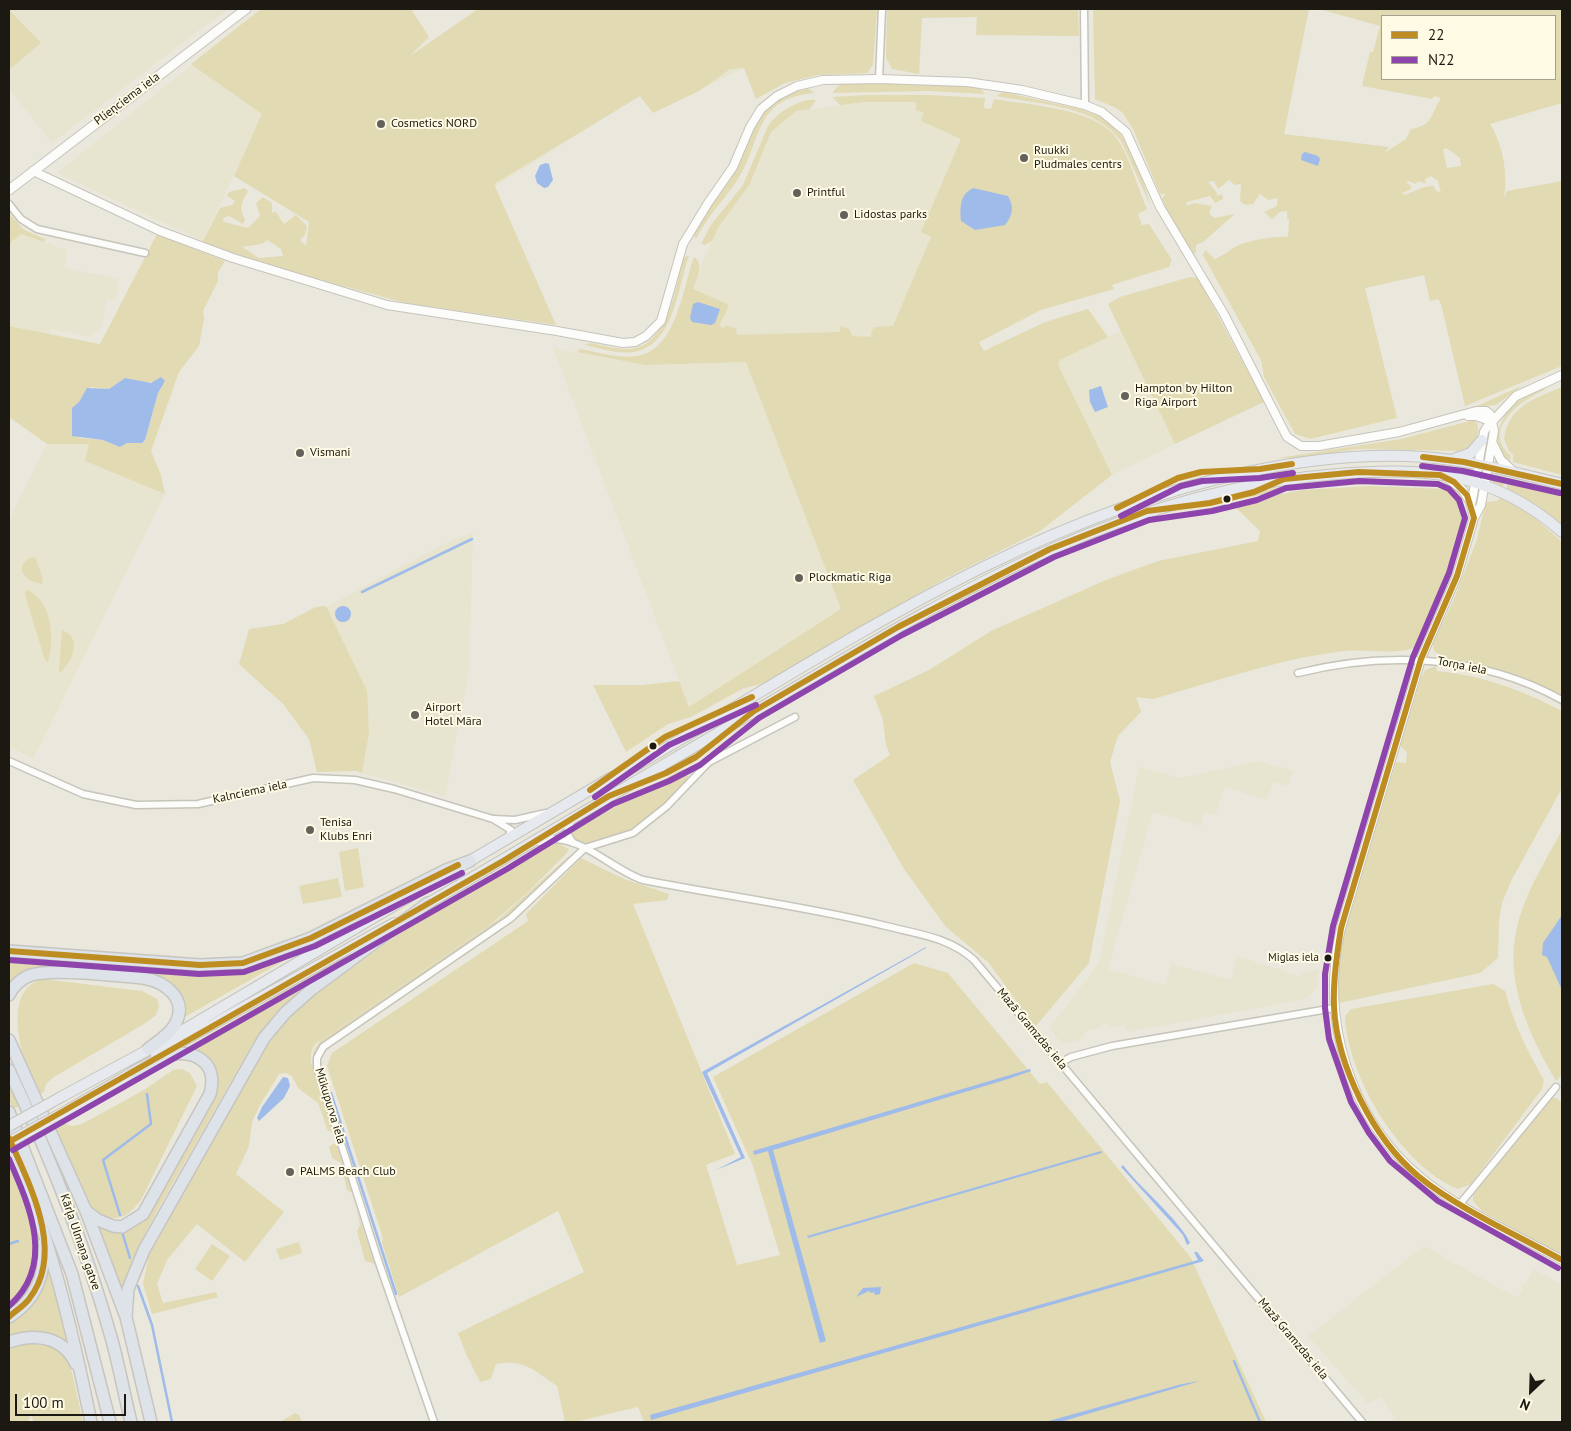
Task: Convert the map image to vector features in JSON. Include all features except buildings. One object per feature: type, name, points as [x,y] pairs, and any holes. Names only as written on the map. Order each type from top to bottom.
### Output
[{"type":"highway","points":[[9,952],[200,965],[243,963],[310,938],[438,873],[470,860]]},
{"type":"highway","points":[[126,1317],[128,1290],[144,1250],[264,1038],[285,1013],[312,990],[428,903]]},
{"type":"highway","points":[[9,995],[17,983],[30,975],[47,972],[143,978],[158,981],[166,985],[176,996],[178,1015],[169,1032],[148,1049]]},
{"type":"highway","points":[[9,1040],[86,1211],[126,1317],[151,1422]]},
{"type":"highway","points":[[86,1211],[98,1220],[112,1226],[122,1226],[144,1214],[210,1094],[212,1078],[207,1064],[190,1054],[181,1053],[163,1057],[134,1072]]},
{"type":"highway","name":"Kārļa Ulmaņa gatve","points":[[9,1070],[62,1190],[87,1261],[111,1338],[131,1422]]},
{"type":"highway","name":"Kārļa Ulmaņa gatve","points":[[9,1112],[72,1274],[110,1422]]},
{"type":"highway","points":[[9,1138],[43,1224],[62,1288],[91,1422]]},
{"type":"highway","points":[[9,1317],[27,1303],[40,1284],[44,1262],[43,1224]]},
{"type":"highway","points":[[9,1342],[36,1336],[55,1341],[74,1359],[83,1385]]},
{"type":"main road","name":"Plieņciema iela","points":[[9,190],[246,9]]},
{"type":"main road","points":[[1451,460],[1471,453],[1482,440]]},
{"type":"main road","points":[[9,1126],[168,1039],[470,860],[858,635],[960,579],[1052,534],[1116,508],[1204,481],[1304,462],[1367,456],[1451,460],[1562,484]]},
{"type":"main road","points":[[9,1142],[134,1072],[166,1051],[311,972],[898,627],[1008,570],[1096,530],[1186,499],[1266,481],[1359,472],[1443,475],[1480,483],[1524,504],[1562,532]]},
{"type":"street","points":[[879,79],[882,9]]},
{"type":"street","points":[[1084,9],[1085,105]]},
{"type":"street","points":[[33,171],[160,231],[233,258],[387,305],[557,330],[623,343],[636,342],[646,336],[660,321],[682,244],[734,167],[750,127],[761,109],[776,96],[811,81],[879,79],[990,84],[1085,105],[1102,112],[1126,132],[1160,207],[1224,314],[1287,438],[1301,446],[1319,446],[1398,432],[1466,415],[1476,416],[1493,422]]},
{"type":"street","points":[[9,204],[21,219],[36,229],[145,253]]},
{"type":"street","points":[[1484,466],[1482,440],[1487,427],[1516,396],[1562,375]]},
{"type":"street","points":[[1471,505],[1493,444],[1493,422]]},
{"type":"street","points":[[1493,444],[1501,460],[1515,473]]},
{"type":"street","points":[[1443,475],[1462,489],[1471,505],[1474,518]]},
{"type":"street","points":[[1480,483],[1479,512],[1474,518],[1457,576],[1422,659],[1342,928],[1336,956],[1334,1008],[1338,1038],[1359,1098],[1377,1129],[1396,1154],[1419,1176],[1460,1204],[1562,1260]]},
{"type":"street","name":"Torņa iela","points":[[1298,673],[1350,662],[1422,659],[1460,664],[1507,676],[1562,700]]},
{"type":"street","points":[[585,848],[633,834],[667,806],[709,762],[795,717]]},
{"type":"street","name":"Kalnciema iela","points":[[9,761],[83,794],[136,805],[198,804],[314,778],[355,780],[394,789],[493,819],[511,830],[508,838]]},
{"type":"street","name":"Kalnciema iela","points":[[493,819],[515,820],[557,810]]},
{"type":"street","points":[[573,817],[568,833],[573,843]]},
{"type":"street","name":"Mazā Gramzdas iela","points":[[532,843],[554,838],[573,843],[585,848],[616,868],[642,880],[840,915],[953,944],[974,960],[1362,1422]]},
{"type":"street","name":"Mūkupurva iela","points":[[434,1422],[378,1260],[317,1068],[317,1058],[323,1048],[511,918],[585,848]]},
{"type":"street","points":[[1060,1063],[1071,1057],[1112,1046],[1334,1008]]},
{"type":"street","points":[[1460,1204],[1556,1087]]},
{"type":"shaded area","points":[[9,9],[41,43],[9,70]]},
{"type":"shaded area","points":[[11,9],[230,9],[199,30],[52,143],[9,89],[9,70],[41,43]]},
{"type":"shaded area","points":[[261,9],[406,59],[478,9],[877,9],[744,68],[653,113],[640,96],[478,197],[262,115],[203,241],[57,173]]},
{"type":"shaded area","points":[[261,9],[411,9],[429,37],[410,56],[478,9],[877,9],[873,65],[867,73],[818,75],[785,83],[756,99],[744,68],[730,69],[699,91],[653,113],[640,96],[494,184],[556,325],[406,303],[302,275],[294,275],[236,257],[203,241],[220,208],[232,205],[235,201],[227,196],[229,192],[245,188],[248,191],[242,205],[245,219],[243,224],[229,216],[223,218],[224,222],[248,228],[260,216],[256,203],[263,197],[272,203],[272,213],[276,212],[284,224],[296,215],[307,226],[305,235],[300,240],[306,246],[309,222],[234,176],[262,114],[191,64]],"holes":[[[267,240],[281,249],[283,256],[259,258],[242,247],[262,244]]]},
{"type":"shaded area","points":[[887,9],[1078,9],[1079,36],[976,35],[977,17],[922,18],[919,74],[892,69],[886,58]]},
{"type":"shaded area","points":[[1093,9],[1309,9],[1284,134],[1389,147],[1384,153],[1406,139],[1411,129],[1427,122],[1441,98],[1434,96],[1432,99],[1362,86],[1370,52],[1373,52],[1380,26],[1319,9],[1562,9],[1562,103],[1490,124],[1501,150],[1505,169],[1504,198],[1507,191],[1562,181],[1562,366],[1465,406],[1441,304],[1438,299],[1430,301],[1424,275],[1365,288],[1397,418],[1310,439],[1295,434],[1264,377],[1261,360],[1203,255],[1205,250],[1215,259],[1236,246],[1245,243],[1288,237],[1289,219],[1287,219],[1287,211],[1280,212],[1272,219],[1264,212],[1277,206],[1278,198],[1268,200],[1260,194],[1253,204],[1245,205],[1240,201],[1241,184],[1235,185],[1229,180],[1218,189],[1214,181],[1208,182],[1217,193],[1216,196],[1222,194],[1223,199],[1215,203],[1210,196],[1187,202],[1186,206],[1195,203],[1212,206],[1209,213],[1214,218],[1235,214],[1203,242],[1196,245],[1196,252],[1194,254],[1169,217],[1162,198],[1166,194],[1160,194],[1133,129],[1122,112],[1095,99]],"holes":[[[1446,148],[1460,158],[1461,166],[1447,168],[1443,150]],[[1431,176],[1438,181],[1441,193],[1435,190],[1434,186],[1405,195],[1402,193],[1411,189],[1411,186],[1406,182],[1409,181],[1416,184],[1418,181],[1426,184],[1425,179]]]},
{"type":"shaded area","points":[[841,83],[913,83],[972,86],[980,88],[985,94],[929,91],[832,93]]},
{"type":"shaded area","points":[[805,86],[815,93],[794,97],[779,104],[769,113],[762,125],[745,167],[696,239],[693,234],[735,170],[752,129],[770,106],[786,95]]},
{"type":"shaded area","points":[[1003,92],[1080,109],[1103,117],[1122,136],[1141,174],[1151,207],[1122,143],[1111,130],[1098,121],[1065,108],[996,96]]},
{"type":"shaded area","points":[[929,95],[985,98],[984,108],[991,109],[994,99],[1058,109],[1075,113],[1104,126],[1119,142],[1124,150],[1147,209],[1138,214],[1142,225],[1149,224],[1172,260],[1169,267],[1112,285],[1114,289],[1041,310],[979,342],[984,351],[1045,322],[1088,309],[1108,337],[1060,360],[1058,365],[1112,475],[1040,531],[946,578],[764,683],[742,689],[691,717],[668,724],[626,752],[593,685],[642,685],[679,681],[689,707],[841,609],[746,362],[645,365],[577,352],[580,349],[630,357],[650,351],[661,342],[670,330],[682,299],[694,257],[699,264],[699,268],[693,289],[729,305],[719,326],[724,328],[726,325],[736,329],[737,335],[840,332],[840,326],[849,329],[852,336],[871,337],[872,330],[875,327],[893,326],[931,237],[921,232],[961,139],[921,121],[924,113],[916,110],[916,102],[866,102],[840,105],[832,97]]},
{"type":"shaded area","points":[[807,100],[816,100],[810,109],[796,111],[771,132],[750,184],[719,226],[712,241],[705,245],[701,244],[711,225],[743,185],[768,126],[785,110]]},
{"type":"shaded area","points":[[866,102],[917,102],[916,106],[964,110],[964,117],[968,118],[967,147],[892,337],[688,337],[695,279],[719,226],[754,177],[771,132],[796,111]]},
{"type":"shaded area","points":[[9,213],[24,230],[45,239],[44,242],[22,234],[11,242],[9,251]]},
{"type":"shaded area","points":[[22,234],[67,250],[65,268],[119,279],[115,301],[107,300],[102,326],[90,337],[50,329],[50,334],[9,326],[9,251],[11,242]]},
{"type":"shaded area","points":[[157,234],[225,261],[218,272],[218,281],[203,311],[204,319],[199,346],[179,372],[151,451],[161,475],[165,494],[85,461],[89,444],[47,444],[9,417],[9,326],[100,344]],"holes":[[[125,378],[143,383],[165,381],[158,393],[145,440],[142,443],[127,443],[120,447],[103,440],[79,438],[79,402],[90,387],[109,389]]]},
{"type":"shaded area","points":[[689,256],[673,311],[660,336],[650,345],[638,351],[625,353],[584,345],[590,343],[628,349],[642,346],[652,338],[668,314],[683,257]]},
{"type":"shaded area","points":[[1190,277],[1198,278],[1264,402],[1175,444],[1108,304],[1120,297]]},
{"type":"shaded area","points":[[1121,331],[1175,444],[1112,475],[1057,365],[1060,360]]},
{"type":"shaded area","points":[[553,348],[645,365],[746,362],[841,609],[689,707]]},
{"type":"shaded area","points":[[1523,385],[1496,405],[1475,407]]},
{"type":"shaded area","points":[[1544,387],[1545,390],[1526,400],[1516,408],[1502,426],[1500,436],[1503,446],[1511,456],[1510,461],[1503,455],[1497,440],[1501,422],[1517,401]]},
{"type":"shaded area","points":[[1562,387],[1562,475],[1513,462],[1513,455],[1509,451],[1504,439],[1511,418],[1517,411],[1533,400]]},
{"type":"shaded area","points":[[1474,420],[1477,424],[1478,432],[1467,451],[1357,449],[1300,458],[1278,458],[1401,439]]},
{"type":"shaded area","points":[[47,444],[89,444],[85,461],[165,494],[33,759],[9,746],[9,520]]},
{"type":"shaded area","points":[[1495,475],[1505,477],[1503,487],[1492,482],[1491,477]]},
{"type":"shaded area","points":[[1509,478],[1562,492],[1562,524],[1506,489]]},
{"type":"shaded area","points":[[1386,480],[1448,484],[1454,486],[1465,498],[1459,500],[1449,489],[1440,487],[1379,484],[1320,486],[1231,500],[1269,489],[1301,484]]},
{"type":"shaded area","points":[[1371,486],[1446,489],[1464,509],[1460,541],[1454,560],[1439,598],[1416,646],[1402,651],[1345,651],[1321,654],[1272,665],[1153,699],[1136,697],[1141,712],[1118,736],[1110,762],[1120,801],[1089,963],[1035,1027],[989,963],[946,927],[904,869],[853,780],[890,755],[886,745],[883,720],[874,696],[929,670],[991,631],[1106,580],[1158,561],[1258,541],[1260,531],[1232,504],[1302,490]]},
{"type":"shaded area","points":[[1503,496],[1525,509],[1562,542],[1562,695],[1504,671],[1443,658],[1434,651],[1433,643],[1454,599],[1476,542],[1486,502],[1497,501]]},
{"type":"shaded area","points":[[473,533],[469,670],[445,796],[362,773],[369,733],[366,691],[326,607],[448,542]]},
{"type":"shaded area","points":[[35,557],[43,579],[42,584],[29,580],[22,572],[22,565],[29,558]]},
{"type":"shaded area","points":[[26,589],[35,594],[46,611],[51,632],[48,662],[45,660],[25,595]]},
{"type":"shaded area","points":[[326,606],[367,691],[369,733],[362,773],[356,771],[317,772],[309,739],[283,704],[239,664],[249,629],[283,624],[316,607]]},
{"type":"shaded area","points":[[62,630],[68,634],[74,644],[71,657],[60,673],[59,670]]},
{"type":"shaded area","points":[[1436,666],[1437,671],[1469,676],[1501,685],[1532,696],[1562,711],[1562,788],[1511,881],[1502,903],[1499,920],[1498,958],[1480,973],[1339,1003],[1338,978],[1344,934],[1396,762],[1406,763],[1407,752],[1400,746],[1421,678],[1425,670]]},
{"type":"shaded area","points":[[1258,761],[1293,771],[1288,786],[1273,782],[1267,800],[1225,787],[1215,816],[1205,812],[1200,826],[1153,812],[1108,969],[1166,985],[1171,964],[1231,980],[1237,956],[1299,976],[1301,973],[1318,969],[1317,988],[1306,999],[1128,1032],[1124,1026],[1108,1027],[1107,1022],[1103,1023],[1101,1028],[1086,1031],[1080,1040],[1062,1044],[1049,1028],[1099,963],[1139,767],[1181,778]]},
{"type":"shaded area","points":[[683,769],[690,779],[667,803],[640,825],[611,840],[595,843],[578,842],[571,835],[574,830]]},
{"type":"shaded area","points":[[624,798],[571,829],[577,822]]},
{"type":"shaded area","points":[[1562,830],[1562,1074],[1556,1081],[1528,1027],[1517,988],[1514,948],[1517,927],[1525,902],[1536,877]]},
{"type":"shaded area","points":[[557,843],[569,849],[566,854],[527,893],[491,924],[315,1044],[311,1052],[311,1062],[333,1132],[328,1131],[318,1103],[298,1088],[292,1076],[286,1073],[279,1074],[252,1122],[249,1146],[236,1174],[284,1212],[245,1262],[197,1224],[167,1260],[157,1284],[163,1303],[216,1292],[218,1297],[152,1314],[143,1284],[149,1255],[252,1066],[288,1017],[311,996],[422,918],[544,845]]},
{"type":"shaded area","points":[[358,848],[364,887],[345,891],[339,852]]},
{"type":"shaded area","points":[[570,855],[567,862],[524,903],[488,932],[322,1044],[315,1052],[313,1063],[313,1052],[320,1041],[499,919]]},
{"type":"shaded area","points":[[581,858],[624,879],[669,894],[667,900],[633,904],[735,1154],[706,1165],[737,1265],[780,1255],[753,1166],[713,1077],[914,963],[948,973],[1040,1084],[1047,1082],[1191,1258],[1266,1422],[644,1422],[638,1407],[575,1422],[565,1422],[557,1386],[529,1368],[514,1363],[496,1364],[491,1379],[480,1382],[458,1333],[584,1272],[558,1211],[399,1297],[382,1243],[383,1238],[327,1066],[332,1053],[528,921],[526,914]]},
{"type":"shaded area","points":[[338,878],[342,897],[303,904],[299,886]]},
{"type":"shaded area","points":[[338,930],[183,1018],[178,997],[172,986],[162,978],[154,975],[32,969],[20,974],[9,983],[9,958],[214,971],[238,968]]},
{"type":"shaded area","points":[[354,951],[312,982],[287,1004],[253,1043],[157,1211],[134,1256],[121,1289],[97,1225],[107,1228],[151,1209],[213,1101],[216,1075],[212,1064],[208,1058],[188,1047]]},
{"type":"shaded area","points":[[42,979],[142,991],[157,999],[159,1006],[156,1015],[144,1024],[54,1077],[46,1084],[44,1092],[37,1096],[21,1046],[18,1012],[21,997],[29,986]]},
{"type":"shaded area","points":[[1493,984],[1505,991],[1512,1015],[1544,1080],[1542,1089],[1471,1184],[1458,1189],[1437,1177],[1417,1161],[1398,1140],[1381,1116],[1355,1065],[1348,1040],[1345,1016],[1351,1009]]},
{"type":"shaded area","points":[[182,1069],[190,1073],[197,1086],[141,1200],[124,1216],[112,1218],[105,1216],[90,1207],[52,1126],[60,1122],[72,1126],[82,1124],[144,1090],[173,1070]]},
{"type":"shaded area","points":[[9,1084],[19,1106],[13,1109],[9,1099]]},
{"type":"shaded area","points":[[1552,1098],[1556,1098],[1562,1103],[1562,1256],[1482,1211],[1473,1201],[1473,1195]]},
{"type":"shaded area","points":[[333,1144],[337,1145],[352,1193],[347,1190],[341,1163],[332,1158],[329,1147]]},
{"type":"shaded area","points":[[9,1151],[39,1233],[40,1256],[31,1286],[9,1311]]},
{"type":"shaded area","points":[[356,1208],[375,1264],[365,1261],[357,1231],[360,1225]]},
{"type":"shaded area","points":[[299,1242],[302,1253],[280,1260],[276,1249]]},
{"type":"shaded area","points":[[212,1244],[230,1256],[212,1281],[195,1269]]},
{"type":"shaded area","points":[[1424,1246],[1517,1298],[1523,1288],[1521,1286],[1523,1283],[1525,1284],[1534,1269],[1562,1285],[1562,1318],[1560,1323],[1562,1324],[1562,1422],[1390,1422],[1396,1418],[1380,1397],[1368,1404],[1308,1336]]},
{"type":"shaded area","points":[[49,1267],[69,1342],[63,1342],[39,1332],[9,1337],[9,1323],[40,1293]]},
{"type":"shaded area","points":[[35,1340],[57,1347],[69,1359],[83,1422],[34,1422],[31,1414],[28,1422],[9,1422],[9,1346]]},
{"type":"shaded area","points":[[295,1413],[299,1415],[302,1422],[280,1422]]},
{"type":"water","points":[[1305,152],[1318,156],[1320,159],[1318,166],[1301,160],[1302,154]]},
{"type":"water","points":[[549,164],[553,180],[548,187],[544,188],[537,183],[535,176],[540,165]]},
{"type":"water","points":[[973,188],[1008,196],[1012,211],[1005,225],[975,230],[961,221],[961,202],[965,194]]},
{"type":"water","points":[[698,302],[720,309],[715,323],[711,325],[692,322],[690,318],[693,304]]},
{"type":"water","points":[[161,377],[165,381],[158,393],[145,440],[142,443],[127,443],[120,447],[103,440],[72,436],[72,408],[79,402],[87,388],[109,389],[125,378],[151,383]]},
{"type":"water","points":[[1101,386],[1108,407],[1095,412],[1090,402],[1089,390]]},
{"type":"water","points":[[343,606],[349,608],[351,614],[349,620],[343,622],[337,620],[335,614],[337,608]]},
{"type":"water","points":[[1562,915],[1562,990],[1547,957],[1542,955],[1543,943]]},
{"type":"water","points":[[926,947],[707,1073],[745,1158],[716,1170],[741,1157],[702,1072]]},
{"type":"water","points":[[1030,1069],[1031,1071],[1008,1079],[773,1150],[826,1341],[820,1343],[768,1151],[754,1155],[753,1151]]},
{"type":"water","points":[[283,1077],[288,1078],[290,1086],[284,1098],[259,1121],[257,1118],[262,1107]]},
{"type":"water","points":[[1101,1151],[1102,1153],[808,1238],[807,1236]]},
{"type":"water","points":[[1123,1165],[1169,1214],[1190,1243],[1187,1245],[1183,1235],[1121,1167]]},
{"type":"water","points":[[1194,1252],[1197,1252],[1204,1261],[651,1420],[650,1415],[1198,1260]]},
{"type":"water","points":[[881,1287],[880,1294],[875,1295],[874,1292],[871,1293],[869,1291],[856,1297],[863,1288]]},
{"type":"water","points":[[1200,1381],[1060,1422],[1045,1422],[1182,1384]]},
{"type":"waterway","points":[[362,592],[472,539]]},
{"type":"waterway","points":[[331,1093],[396,1294]]},
{"type":"waterway","points":[[120,1215],[103,1160],[151,1124],[147,1094]]},
{"type":"waterway","points":[[123,1235],[130,1258]]},
{"type":"waterway","points":[[9,1244],[18,1241]]},
{"type":"waterway","points":[[138,1286],[152,1325],[172,1422]]},
{"type":"waterway","points":[[1234,1361],[1260,1422]]},
{"type":"transit line","name":"22","points":[[1423,457],[1464,462],[1562,484]]},
{"type":"transit line","name":"22","points":[[1117,508],[1178,478],[1201,472],[1260,469],[1292,464]]},
{"type":"transit line","name":"N22","points":[[1422,466],[1463,471],[1560,493]]},
{"type":"transit line","name":"22","points":[[9,1142],[503,861],[609,796],[666,773],[696,757],[754,711],[898,627],[1050,549],[1147,511],[1210,503],[1254,492],[1284,479],[1359,472],[1440,475],[1454,482],[1467,495],[1474,518],[1457,576],[1421,659],[1341,928],[1334,987],[1337,1030],[1342,1053],[1360,1099],[1386,1142],[1402,1160],[1418,1176],[1451,1199],[1562,1260]]},
{"type":"transit line","name":"N22","points":[[1121,516],[1181,486],[1202,481],[1260,478],[1293,473]]},
{"type":"transit line","name":"N22","points":[[13,1150],[507,869],[613,804],[669,781],[700,765],[759,718],[902,635],[1054,557],[1149,520],[1212,511],[1257,500],[1286,488],[1359,481],[1438,484],[1449,489],[1459,500],[1465,518],[1449,573],[1413,657],[1333,926],[1325,974],[1325,1008],[1329,1039],[1351,1102],[1369,1133],[1390,1161],[1438,1201],[1558,1268]]},
{"type":"transit line","name":"22","points":[[590,790],[665,737],[752,697]]},
{"type":"transit line","name":"N22","points":[[595,797],[669,745],[756,705]]},
{"type":"transit line","name":"22","points":[[9,951],[200,965],[243,963],[311,938],[458,865]]},
{"type":"transit line","name":"N22","points":[[9,960],[199,974],[244,972],[315,946],[462,873]]},
{"type":"transit line","name":"22","points":[[9,1138],[34,1197],[44,1240],[44,1260],[40,1280],[25,1304],[9,1317]]},
{"type":"transit line","name":"N22","points":[[9,1159],[31,1216],[35,1254],[32,1272],[23,1290],[9,1306]]},
{"type":"place","name":"Cosmetics NORD","points":[[381,124]]},
{"type":"place","name":"Ruukki Pludmales centrs","points":[[1024,158]]},
{"type":"place","name":"Printful","points":[[797,193]]},
{"type":"place","name":"Lidostas parks","points":[[844,215]]},
{"type":"place","name":"Hampton by Hilton Riga Airport","points":[[1125,396]]},
{"type":"place","name":"Vismani","points":[[300,453]]},
{"type":"place","name":"Plockmatic Riga","points":[[799,578]]},
{"type":"place","name":"Airport Hotel Māra","points":[[415,715]]},
{"type":"place","name":"Tenisa Klubs Enri","points":[[310,830]]},
{"type":"place","name":"Miglas iela","points":[[1328,958]]},
{"type":"place","name":"PALMS Beach Club","points":[[290,1172]]}]
